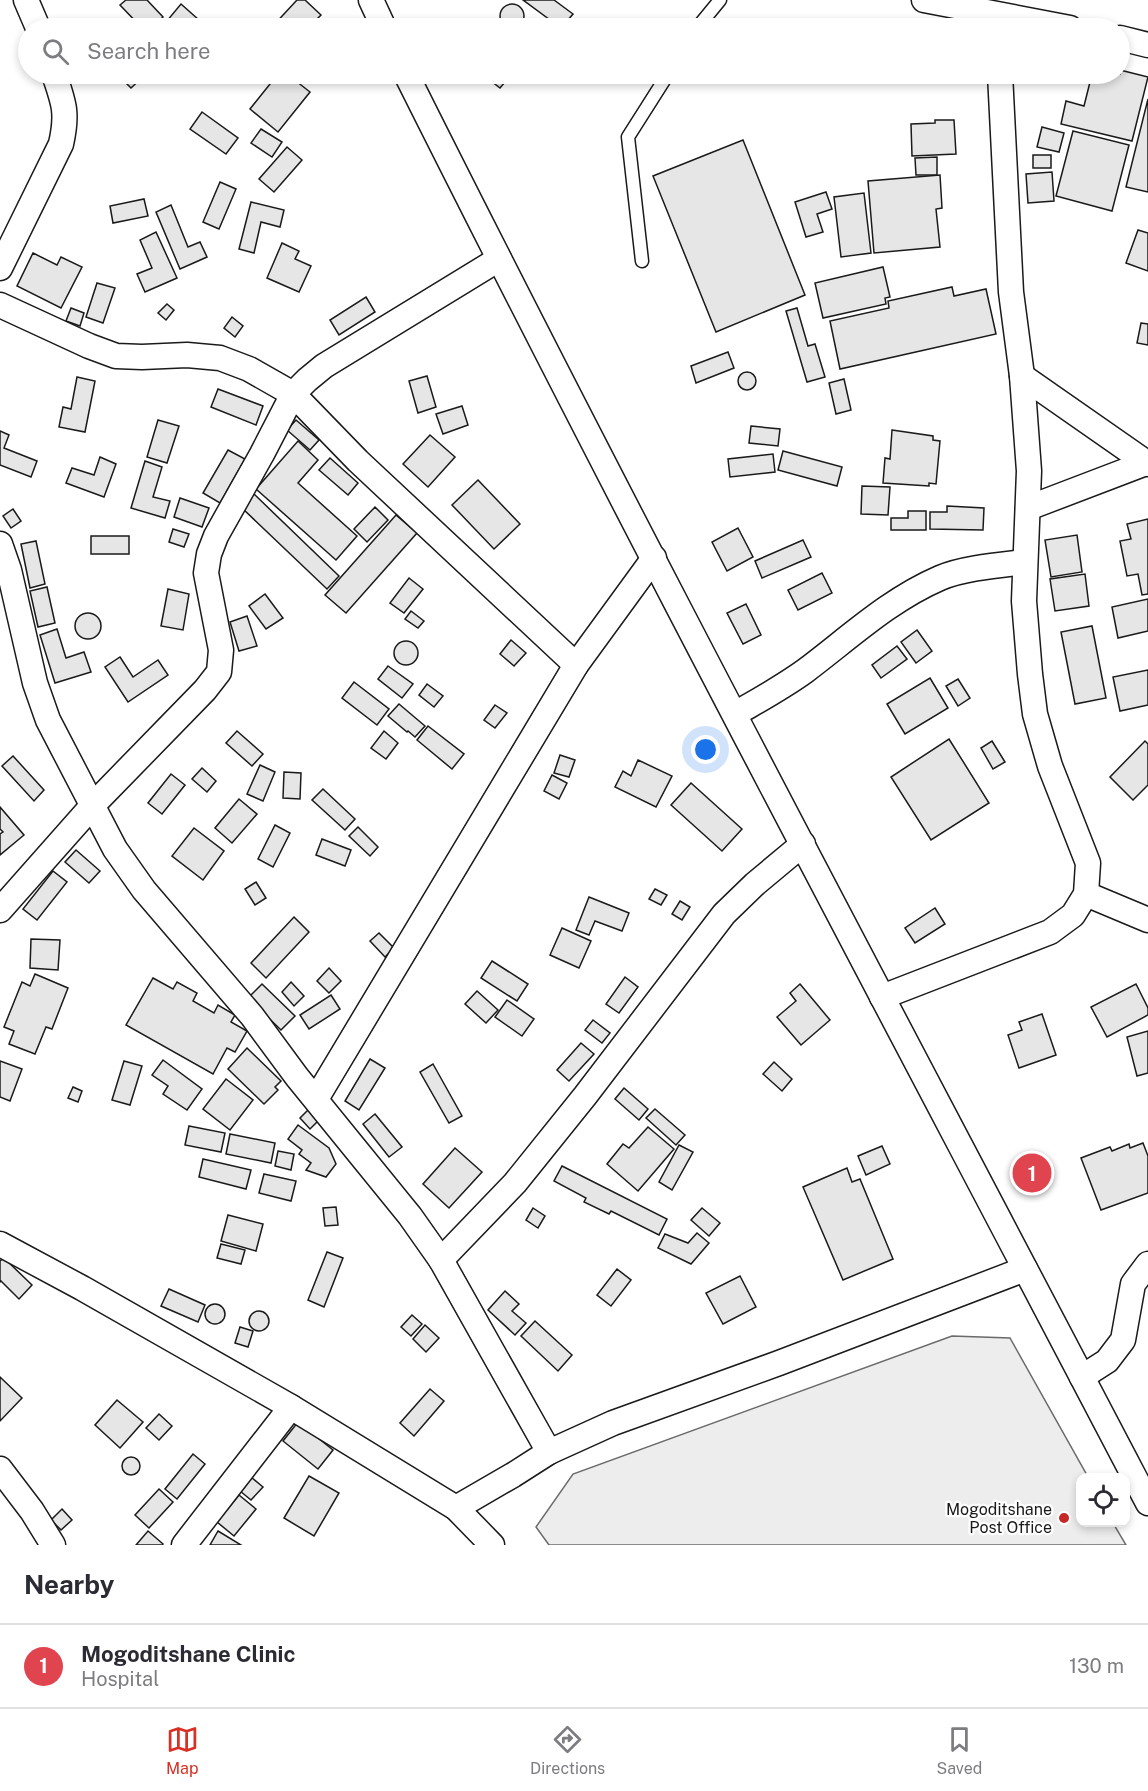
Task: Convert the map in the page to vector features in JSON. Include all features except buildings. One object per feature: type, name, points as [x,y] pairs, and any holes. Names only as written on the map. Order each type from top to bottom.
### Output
[{"type":"street","points":[[26,0],[34,18]]},
{"type":"street","points":[[371,0],[379,18]]},
{"type":"street","points":[[386,0],[389,18]]},
{"type":"street","points":[[924,0],[987,18]]},
{"type":"street","points":[[1130,41],[1148,45]]},
{"type":"street","points":[[0,268],[61,144],[66,124],[64,104],[57,84]]},
{"type":"street","points":[[411,84],[735,714],[1148,1503]]},
{"type":"street","points":[[882,997],[1050,932],[1073,915],[1086,894],[1088,863],[1050,766],[1035,714],[1024,601],[1029,471],[1022,376],[1011,292],[1001,84]]},
{"type":"street","points":[[0,910],[93,805],[205,690],[219,672],[221,650],[206,573],[209,554],[216,536],[293,394],[324,366],[499,259]]},
{"type":"street","points":[[0,305],[116,356],[187,355],[220,358],[249,369],[293,394],[358,461],[576,665]]},
{"type":"street","points":[[1022,376],[1147,464]]},
{"type":"street","points":[[1028,508],[1147,464]]},
{"type":"street","points":[[0,544],[9,570],[34,683],[48,720],[115,849],[144,890],[252,1016],[297,1077],[410,1216],[441,1260],[549,1452]]},
{"type":"street","points":[[316,1099],[576,665],[654,558]]},
{"type":"street","points":[[735,714],[806,670],[850,634],[902,598],[942,577],[987,567],[1025,562]]},
{"type":"street","points":[[441,1260],[515,1184],[723,914],[803,844]]},
{"type":"street","points":[[1086,894],[1148,920]]},
{"type":"street","points":[[0,1244],[291,1407],[456,1508],[492,1545]]},
{"type":"street","points":[[1082,1377],[1107,1361],[1123,1340],[1133,1284],[1148,1264]]},
{"type":"street","points":[[456,1508],[549,1452],[613,1423],[779,1363],[1025,1269]]},
{"type":"street","points":[[184,1545],[291,1407]]},
{"type":"street","points":[[0,1469],[32,1511],[53,1545]]},
{"type":"lane","points":[[705,18],[720,0]]},
{"type":"lane","points":[[642,261],[628,137],[662,84]]},
{"type":"shaded area","points":[[952,1336],[1010,1338],[1086,1473],[1076,1473],[1076,1527],[1115,1527],[1126,1545],[549,1545],[536,1527],[573,1474]]},
{"type":"place","name":"Mogoditshane Clinic","points":[[1032,1173]]},
{"type":"place","name":"Mogoditshane Post Office","points":[[1064,1518]]}]
